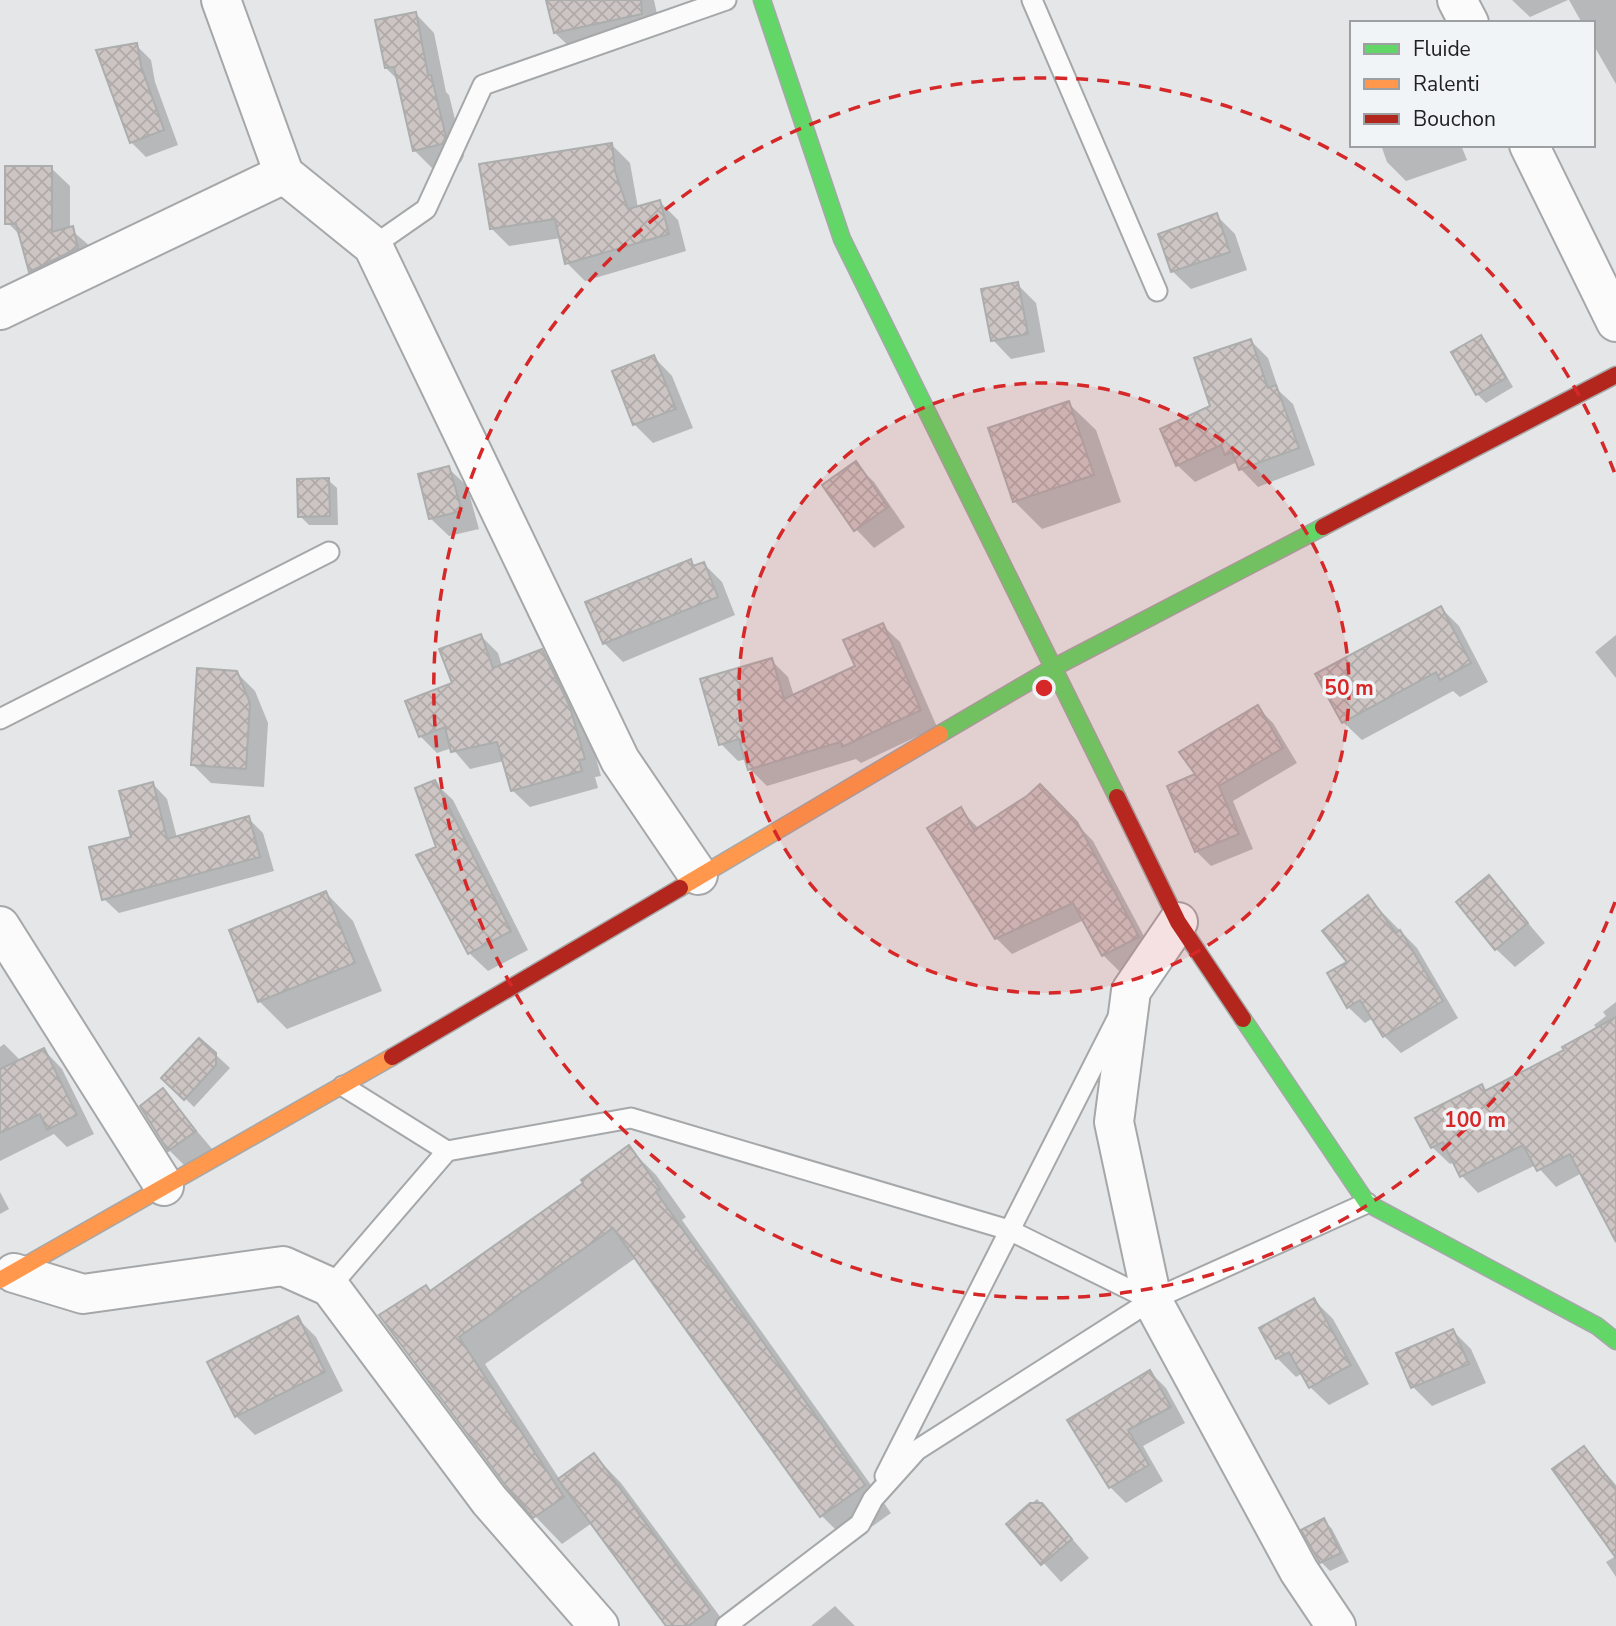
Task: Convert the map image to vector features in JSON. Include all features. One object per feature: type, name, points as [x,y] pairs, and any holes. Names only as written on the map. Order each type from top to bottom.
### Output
[{"type":"street","points":[[220,0],[284,174],[373,246],[620,760],[698,875]]},
{"type":"street","points":[[762,0],[842,239],[1051,669],[1178,922],[1367,1203],[1597,1326],[1616,1341]]},
{"type":"street","points":[[1457,0],[1468,21]]},
{"type":"street","points":[[1530,147],[1616,322]]},
{"type":"street","points":[[0,310],[284,174]]},
{"type":"street","points":[[7,1277],[342,1086],[1051,669],[1616,375]]},
{"type":"street","points":[[1178,922],[1131,990],[1114,1122],[1152,1300],[1299,1571],[1336,1626]]},
{"type":"street","points":[[0,926],[164,1186]]},
{"type":"street","points":[[7,1277],[83,1294],[284,1266],[330,1287],[489,1500],[599,1626]]},
{"type":"lane","points":[[373,246],[426,209],[483,85],[726,0]]},
{"type":"lane","points":[[1032,0],[1157,291]]},
{"type":"lane","points":[[0,719],[329,552]]},
{"type":"lane","points":[[726,1626],[860,1524],[1131,990]]},
{"type":"lane","points":[[342,1086],[447,1150]]},
{"type":"lane","points":[[330,1287],[447,1150],[631,1118],[1009,1230],[1152,1300]]},
{"type":"lane","points":[[873,1499],[916,1450],[1152,1300],[1367,1203]]},
{"type":"building","points":[[546,0],[641,0],[642,14],[554,33]]},
{"type":"building","points":[[416,12],[428,75],[431,75],[446,137],[442,144],[413,151],[394,67],[385,68],[375,20]]},
{"type":"building","points":[[137,43],[141,66],[164,130],[130,143],[96,50]]},
{"type":"building","points":[[612,143],[615,171],[628,209],[660,200],[669,234],[565,264],[555,219],[490,229],[479,164]]},
{"type":"building","points":[[5,166],[52,166],[52,232],[73,226],[78,248],[29,272],[16,224],[5,224]]},
{"type":"building","points":[[1217,213],[1230,252],[1171,272],[1158,234]]},
{"type":"building","points":[[1018,282],[1028,334],[991,341],[981,289]]},
{"type":"building","points":[[1481,335],[1506,378],[1476,395],[1451,352]]},
{"type":"building","points":[[1251,339],[1268,388],[1276,385],[1299,448],[1239,470],[1232,452],[1225,455],[1221,445],[1176,466],[1160,429],[1210,406],[1194,358]]},
{"type":"building","points":[[654,355],[676,409],[633,425],[612,371]]},
{"type":"building","points":[[1069,401],[1094,475],[1013,502],[988,428]]},
{"type":"building","points":[[856,461],[888,507],[854,531],[822,485]]},
{"type":"building","points":[[449,466],[462,511],[429,519],[418,474]]},
{"type":"building","points":[[329,478],[330,516],[298,517],[297,479]]},
{"type":"building","points":[[691,559],[693,566],[704,562],[718,597],[603,644],[585,602]]},
{"type":"building","points":[[1441,606],[1471,663],[1440,680],[1436,672],[1342,723],[1315,674]]},
{"type":"building","points":[[883,623],[921,710],[842,747],[840,742],[748,770],[739,739],[719,745],[700,679],[772,658],[784,699],[855,666],[843,640]]},
{"type":"building","points":[[481,634],[493,668],[542,649],[570,707],[585,759],[579,760],[582,771],[511,791],[497,742],[451,752],[445,727],[419,737],[405,701],[452,683],[439,649]]},
{"type":"building","points":[[197,668],[237,671],[250,703],[246,769],[191,765]]},
{"type":"building","points":[[1258,705],[1283,748],[1219,786],[1239,834],[1195,852],[1167,786],[1195,774],[1179,752]]},
{"type":"building","points":[[435,780],[511,931],[468,954],[416,855],[436,847],[415,788]]},
{"type":"building","points":[[153,782],[167,839],[249,816],[260,857],[102,900],[89,847],[131,837],[119,791]]},
{"type":"building","points":[[1040,784],[1077,822],[1139,937],[1102,956],[1073,903],[995,939],[927,828],[961,807],[974,830],[1027,796]]},
{"type":"building","points":[[1489,875],[1528,923],[1495,950],[1456,902]]},
{"type":"building","points":[[326,891],[355,963],[258,1002],[229,930]]},
{"type":"building","points":[[1368,895],[1396,933],[1400,930],[1443,1001],[1383,1037],[1360,1000],[1347,1008],[1327,973],[1347,962],[1322,931]]},
{"type":"building","points":[[1616,1017],[1616,1242],[1570,1154],[1537,1171],[1523,1145],[1460,1177],[1443,1142],[1431,1148],[1415,1118],[1482,1084],[1485,1091],[1564,1050],[1562,1047]]},
{"type":"building","points":[[199,1038],[216,1053],[216,1065],[184,1100],[161,1078]]},
{"type":"building","points":[[44,1048],[77,1115],[47,1130],[40,1114],[0,1133],[0,1069]]},
{"type":"building","points":[[163,1088],[196,1131],[168,1151],[140,1106]]},
{"type":"building","points":[[629,1145],[660,1189],[656,1192],[865,1485],[820,1517],[613,1228],[459,1337],[564,1497],[533,1518],[506,1486],[379,1315],[426,1285],[430,1291],[583,1183],[581,1180]]},
{"type":"building","points":[[1314,1298],[1351,1365],[1309,1388],[1289,1352],[1276,1359],[1259,1328]]},
{"type":"building","points":[[298,1316],[325,1372],[235,1417],[207,1362]]},
{"type":"building","points":[[1453,1329],[1469,1364],[1411,1388],[1396,1353]]},
{"type":"building","points":[[1150,1370],[1171,1407],[1128,1430],[1149,1465],[1109,1488],[1067,1420]]},
{"type":"building","points":[[1584,1446],[1616,1489],[1616,1558],[1552,1469]]},
{"type":"building","points":[[594,1453],[710,1610],[688,1626],[666,1626],[558,1479]]},
{"type":"building","points":[[1030,1503],[1042,1503],[1072,1539],[1041,1565],[1006,1524]]},
{"type":"building","points":[[1324,1518],[1341,1553],[1320,1563],[1301,1530]]},
{"type":"traffic: fast","points":[[762,0],[842,239],[1117,797]]},
{"type":"traffic: fast","points":[[940,734],[1051,669],[1323,527]]},
{"type":"traffic: fast","points":[[1243,1019],[1367,1203],[1597,1326],[1616,1341]]},
{"type":"traffic: slow","points":[[680,888],[940,734]]},
{"type":"traffic: slow","points":[[0,1280],[392,1057]]},
{"type":"traffic: jam","points":[[1323,527],[1616,375]]},
{"type":"traffic: jam","points":[[1117,797],[1178,922],[1243,1019]]},
{"type":"traffic: jam","points":[[392,1057],[680,888]]}]
